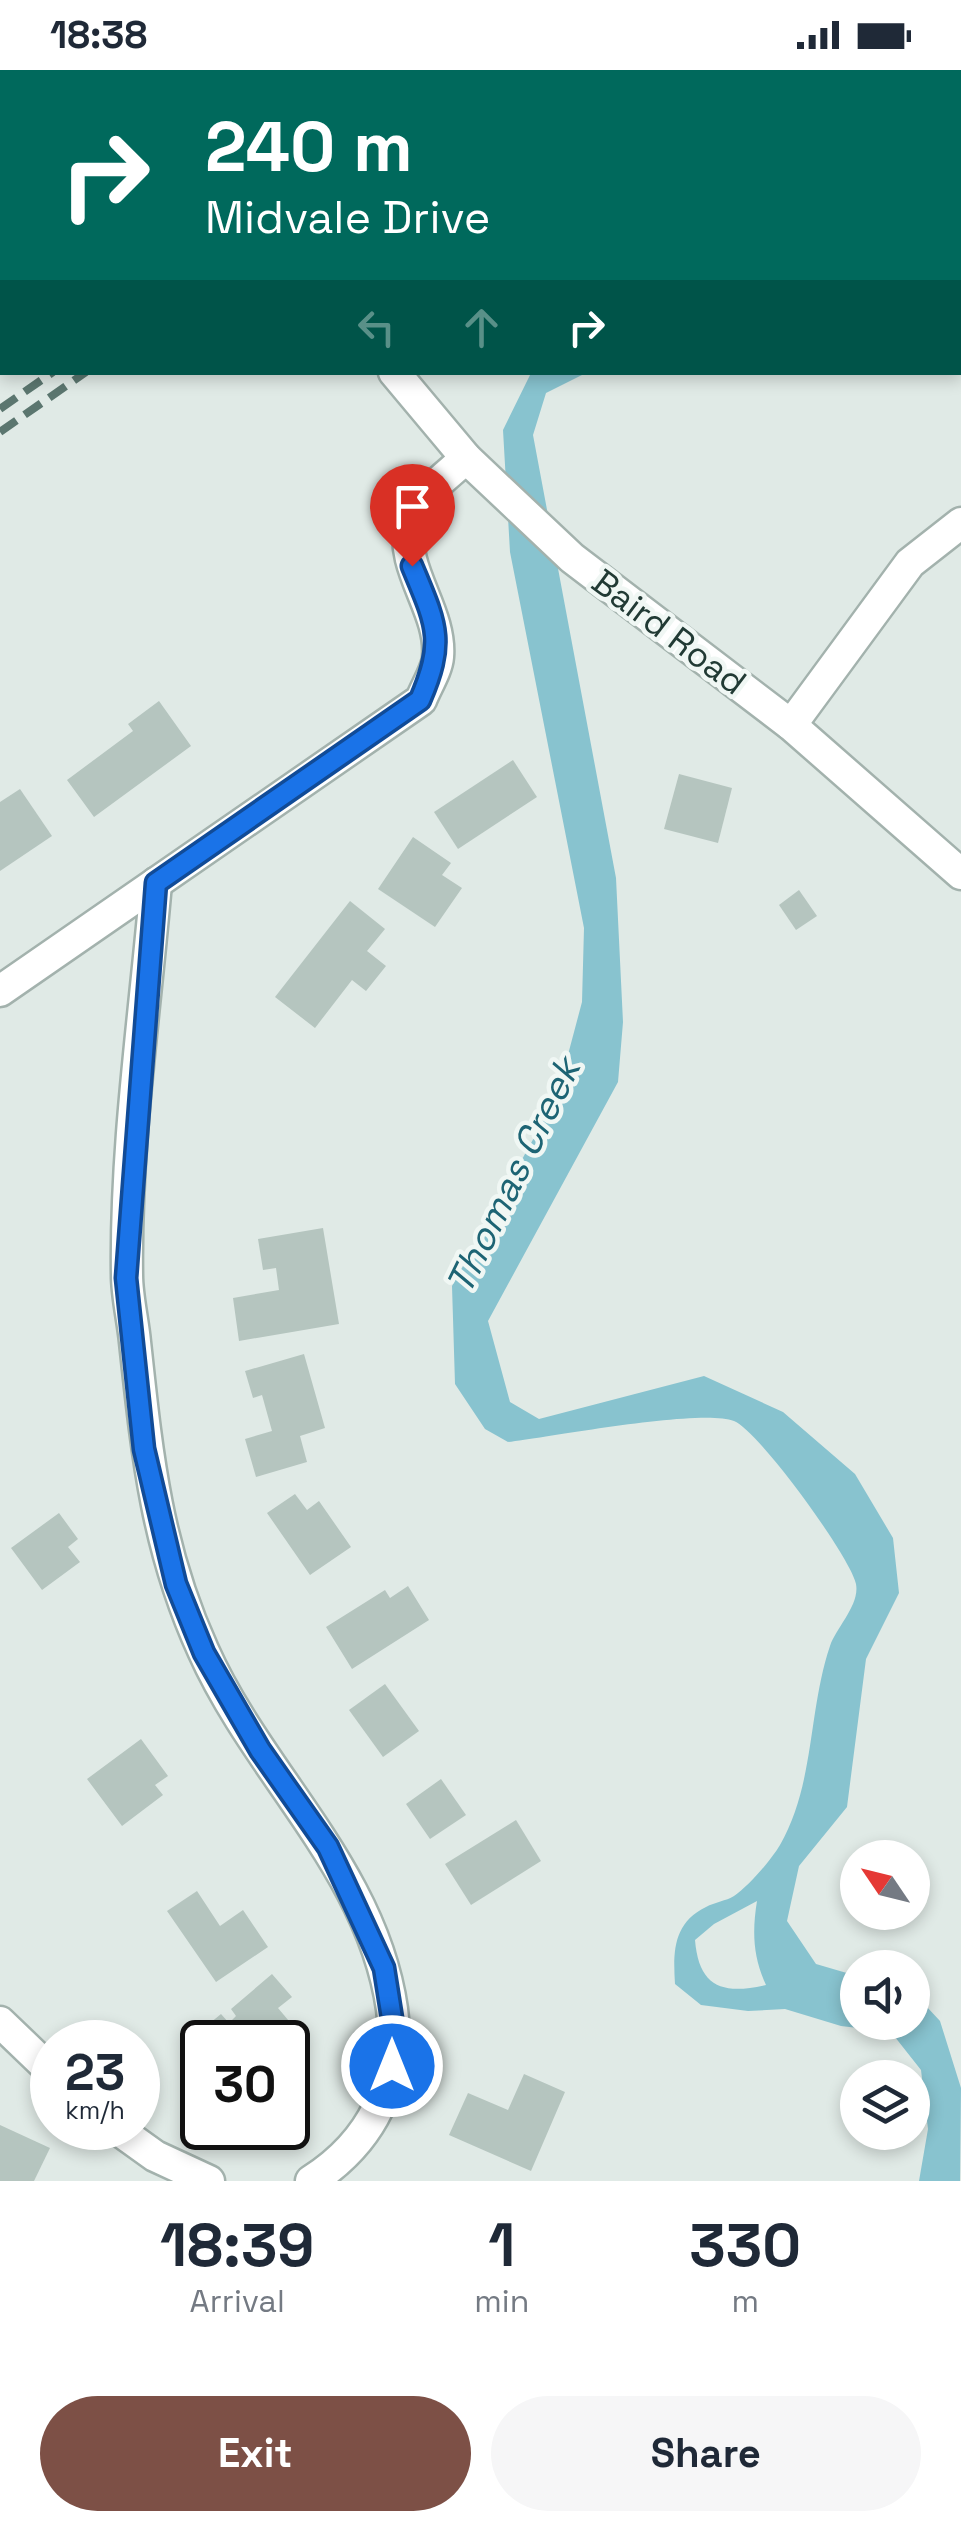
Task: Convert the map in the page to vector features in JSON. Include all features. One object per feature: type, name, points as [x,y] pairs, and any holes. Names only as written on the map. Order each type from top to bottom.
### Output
[{"type":"street","name":"Baird Road","points":[[408,377],[471,463],[572,558],[791,724],[961,874]]},
{"type":"street","points":[[0,991],[420,700],[438,658],[433,616],[412,566],[410,522],[425,497],[471,463]]},
{"type":"street","points":[[791,724],[910,563],[961,522]]},
{"type":"street","points":[[156,883],[126,1278],[144,1449],[176,1584],[204,1653],[260,1750],[315,1825],[340,1870],[384,1968],[393,2021],[392,2066],[374,2119],[355,2146],[311,2181]]},
{"type":"street","points":[[0,2022],[30,2051]]},
{"type":"street","points":[[147,2150],[209,2181]]},
{"type":"water","name":"Thomas Creek","points":[[530,375],[582,375],[546,393],[533,435],[616,878],[623,1022],[618,1082],[488,1321],[510,1402],[539,1419],[704,1376],[783,1412],[855,1474],[893,1538],[899,1593],[866,1659],[847,1807],[799,1866],[787,1921],[816,1964],[840,1971],[840,2026],[785,2009],[748,2011],[701,2005],[675,1984],[674,1961],[677,1940],[687,1921],[746,1886],[776,1851],[791,1822],[830,1646],[856,1592],[856,1584],[838,1549],[782,1470],[734,1421],[691,1418],[508,1442],[485,1429],[455,1384],[452,1286],[557,1096],[582,1002],[584,928],[510,552],[503,430]],"holes":[[[757,1901],[756,1954],[766,1985],[725,1988],[708,1978],[697,1956],[695,1940],[714,1924]]]},
{"type":"water","points":[[930,2010],[940,2021],[961,2088],[960,2181],[919,2181],[924,2150],[930,2150],[930,2060],[913,2060],[897,2040],[930,2040]]},
{"type":"building","points":[[159,701],[191,746],[94,817],[67,780],[133,731],[128,724]]},
{"type":"building","points":[[513,760],[537,797],[458,849],[434,812]]},
{"type":"building","points":[[679,774],[732,788],[718,843],[664,829]]},
{"type":"building","points":[[20,789],[52,836],[0,871],[0,802]]},
{"type":"building","points":[[413,837],[451,863],[442,875],[462,888],[435,927],[378,889]]},
{"type":"building","points":[[799,890],[817,916],[796,930],[779,905]]},
{"type":"building","points":[[350,901],[385,929],[367,951],[386,966],[366,991],[352,980],[315,1028],[275,997]]},
{"type":"building","points":[[323,1228],[339,1324],[239,1341],[233,1298],[279,1290],[276,1268],[263,1270],[258,1239]]},
{"type":"building","points":[[304,1354],[325,1428],[300,1436],[307,1462],[256,1477],[245,1439],[272,1431],[262,1395],[253,1398],[245,1371]]},
{"type":"building","points":[[295,1494],[307,1510],[319,1501],[351,1547],[310,1575],[267,1513]]},
{"type":"building","points":[[59,1513],[78,1539],[68,1547],[80,1562],[42,1590],[11,1548]]},
{"type":"building","points":[[408,1586],[429,1620],[352,1669],[326,1627],[385,1590],[390,1598]]},
{"type":"building","points":[[385,1684],[419,1731],[383,1757],[349,1710]]},
{"type":"building","points":[[141,1739],[168,1776],[155,1785],[163,1795],[122,1826],[87,1779]]},
{"type":"building","points":[[441,1779],[466,1815],[430,1839],[406,1804]]},
{"type":"building","points":[[516,1820],[541,1861],[471,1905],[445,1864]]},
{"type":"building","points":[[197,1891],[220,1926],[243,1910],[268,1947],[216,1982],[167,1911]]},
{"type":"building","points":[[272,1974],[292,1997],[278,2008],[288,2020],[232,2020],[236,2016],[231,2009]]},
{"type":"building","points":[[524,2074],[565,2092],[531,2171],[449,2135],[468,2093],[508,2110]]},
{"type":"building","points":[[0,2125],[30,2139],[30,2150],[49,2150],[34,2181],[0,2181]]},
{"type":"railway","points":[[0,409],[49,375]]},
{"type":"railway","points":[[0,432],[82,375]]},
{"type":"route","points":[[392,2066],[395,2037],[384,1968],[315,1825],[260,1750],[204,1653],[176,1584],[144,1449],[126,1278],[156,883],[420,700],[438,658],[433,616],[412,566]]}]
